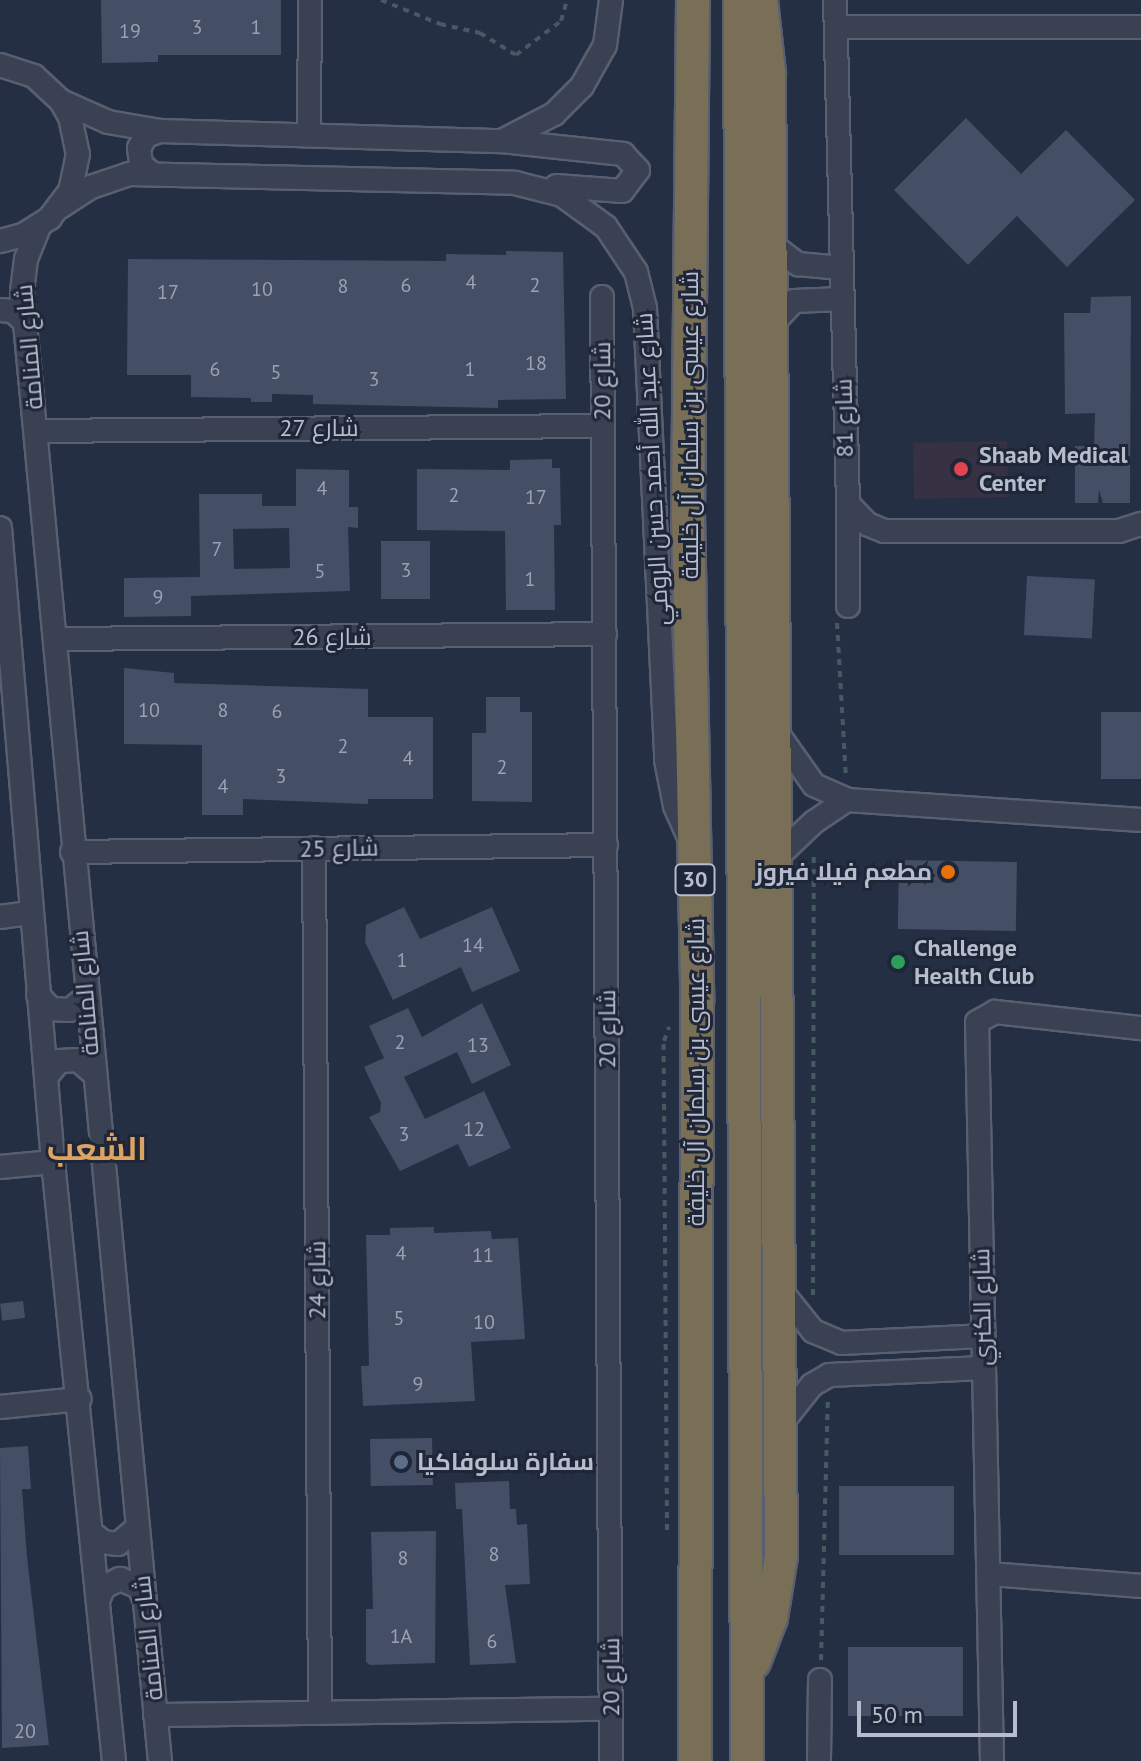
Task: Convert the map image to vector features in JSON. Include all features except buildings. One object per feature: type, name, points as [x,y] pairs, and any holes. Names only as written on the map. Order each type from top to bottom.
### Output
[{"type":"highway","name":"شارع عيسى بن سلمان آل خليفة","points":[[693,0],[688,514],[695,850],[695,1761]]},
{"type":"highway","name":"30","points":[[740,0],[747,1761]]},
{"type":"highway","points":[[747,1676],[771,1618],[780,1577],[782,1292],[775,859],[772,324],[767,241],[769,73],[761,0]]},
{"type":"street","points":[[309,135],[310,0]]},
{"type":"street","points":[[502,141],[554,114],[582,86],[605,45],[611,0]]},
{"type":"street","name":"شارع 81","points":[[835,0],[848,606]]},
{"type":"street","points":[[836,27],[1141,27]]},
{"type":"street","points":[[0,48],[9,67],[61,101],[108,122],[160,131],[502,141],[623,154],[638,170],[622,191],[539,187]]},
{"type":"street","points":[[0,241],[39,227],[60,207],[76,173],[78,154],[61,101]]},
{"type":"street","points":[[152,174],[141,164],[139,148],[146,136],[160,131]]},
{"type":"street","name":"شارع عبد الله أحمد حسن الرومي","points":[[60,207],[118,177],[152,174],[539,187],[578,204],[606,227],[628,256],[642,290],[666,760],[675,806],[695,850]]},
{"type":"street","name":"شارع المنامة","points":[[39,227],[23,269],[25,322],[58,639],[85,998],[160,1761]]},
{"type":"street","points":[[767,241],[798,264],[841,268]]},
{"type":"street","name":"شارع 20","points":[[602,297],[611,1761]]},
{"type":"street","points":[[772,324],[794,301],[842,299]]},
{"type":"street","points":[[0,310],[13,311],[25,322]]},
{"type":"street","name":"شارع 27","points":[[36,431],[602,426]]},
{"type":"street","points":[[848,504],[867,524],[884,531],[1119,531],[1141,524]]},
{"type":"street","name":"شارع المنامة","points":[[0,528],[53,1162],[80,1399],[114,1761]]},
{"type":"street","name":"شارع 26","points":[[58,639],[605,634]]},
{"type":"street","points":[[775,729],[807,778],[847,800],[1141,820]]},
{"type":"street","points":[[775,859],[814,822],[847,800]]},
{"type":"street","name":"شارع 25","points":[[72,852],[606,845]]},
{"type":"street","name":"شارع 24","points":[[314,848],[320,1713]]},
{"type":"street","points":[[0,917],[30,913]]},
{"type":"street","points":[[38,995],[51,1009],[70,1010],[85,998]]},
{"type":"street","name":"شارع الكنري","points":[[992,1761],[977,1022],[995,1012],[1141,1028]]},
{"type":"street","points":[[47,1076],[59,1061],[78,1060],[92,1072]]},
{"type":"street","points":[[0,1167],[53,1162]]},
{"type":"street","points":[[782,1292],[813,1331],[841,1343],[982,1336]]},
{"type":"street","points":[[780,1425],[812,1385],[829,1375],[983,1368]]},
{"type":"street","points":[[0,1407],[80,1399]]},
{"type":"street","points":[[92,1533],[118,1544],[137,1528]]},
{"type":"street","points":[[990,1574],[1141,1586]]},
{"type":"street","points":[[99,1598],[104,1587],[120,1579],[139,1587],[144,1599]]},
{"type":"street","points":[[819,1761],[820,1680]]},
{"type":"street","points":[[155,1715],[611,1709]]},
{"type":"path","points":[[381,0],[440,24],[480,33],[516,55],[561,21],[567,0]]},
{"type":"path","points":[[847,800],[836,605],[848,606]]},
{"type":"path","points":[[813,1331],[814,822]]},
{"type":"path","points":[[820,1680],[829,1375]]},
{"type":"shaded area","name":"Shaab Medical Center","points":[[1007,441],[1008,497],[914,499],[913,443]]},
{"type":"place","name":"Shaab Medical Center","points":[[961,469]]},
{"type":"place","name":"مطعم فيلا فيروز","points":[[948,872]]},
{"type":"place","name":"Challenge Health Club","points":[[898,962]]},
{"type":"place","name":"سفارة سلوفاكيا","points":[[401,1462]]},
{"type":"district","name":"الشعب","points":[[97,1148]]}]
